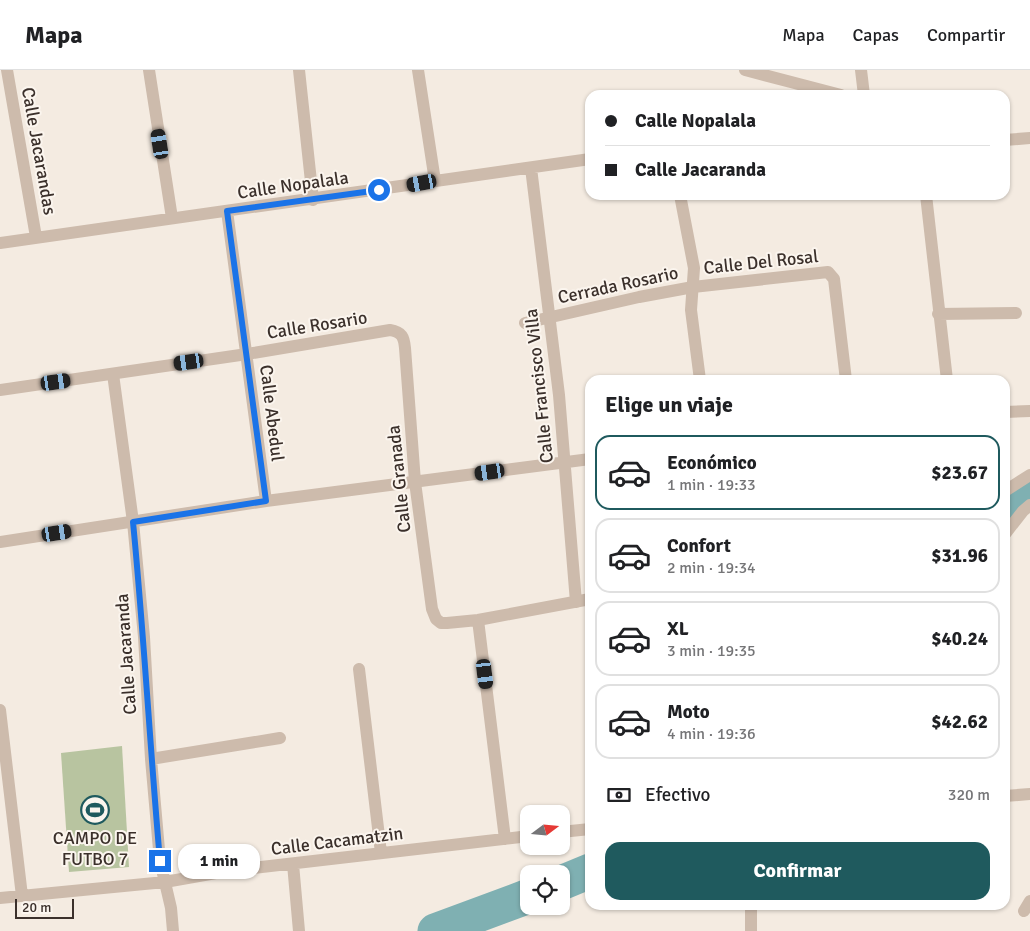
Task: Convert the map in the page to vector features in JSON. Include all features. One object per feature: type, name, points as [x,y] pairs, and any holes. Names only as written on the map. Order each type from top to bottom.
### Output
[{"type":"street","name":"Calle Jacarandas","points":[[7,70],[36,237]]},
{"type":"street","points":[[149,70],[172,218]]},
{"type":"street","points":[[299,70],[313,200]]},
{"type":"street","points":[[418,70],[435,181]]},
{"type":"street","points":[[744,70],[822,90]]},
{"type":"street","points":[[861,70],[863,90]]},
{"type":"street","points":[[1010,140],[1030,138]]},
{"type":"street","name":"Calle Nopalala","points":[[0,243],[313,200],[585,160]]},
{"type":"street","name":"Calle Francisco Villa","points":[[531,168],[550,317],[565,462],[576,602]]},
{"type":"street","points":[[681,200],[694,268],[691,310],[699,375]]},
{"type":"street","points":[[927,200],[946,375]]},
{"type":"street","name":"Calle Abedul","points":[[227,211],[266,501]]},
{"type":"street","name":"Calle Del Rosal","points":[[693,287],[823,272],[831,275],[835,284],[845,375]]},
{"type":"street","name":"Cerrada Rosario","points":[[524,323],[693,287]]},
{"type":"street","points":[[938,314],[1016,312]]},
{"type":"street","name":"Calle Rosario","points":[[0,390],[247,354],[390,330],[401,334]]},
{"type":"street","name":"Calle Granada","points":[[401,334],[406,348],[415,482],[432,609],[436,619],[442,623],[478,620]]},
{"type":"street","name":"Calle Jacaranda","points":[[113,374],[133,522],[144,637],[151,759],[160,861],[171,908],[173,931]]},
{"type":"street","points":[[1010,412],[1030,411]]},
{"type":"street","points":[[0,542],[266,501],[585,460]]},
{"type":"street","points":[[1010,488],[1030,475]]},
{"type":"street","points":[[1010,526],[1030,505]]},
{"type":"street","points":[[505,839],[478,620],[585,600]]},
{"type":"street","points":[[359,669],[381,853]]},
{"type":"street","points":[[0,710],[3,759],[22,896]]},
{"type":"street","points":[[151,759],[280,738]]},
{"type":"street","points":[[1010,796],[1030,794]]},
{"type":"street","points":[[570,831],[585,830]]},
{"type":"street","name":"Calle Cacamatzin","points":[[0,898],[165,882],[227,871],[520,837]]},
{"type":"street","points":[[293,864],[299,931]]},
{"type":"street","points":[[751,910],[751,931]]},
{"type":"green space","name":"CAMPO DE FUTBO 7","points":[[122,746],[129,867],[69,872],[61,753]]},
{"type":"waterway","points":[[1010,504],[1030,490]]},
{"type":"waterway","points":[[570,879],[585,873]]},
{"type":"waterway","points":[[435,931],[520,899]]},
{"type":"place","name":"CAMPO DE FUTBO 7","points":[[95,810]]},
{"type":"route","points":[[160,861],[151,759],[144,637],[133,522],[266,501],[227,211],[379,190]]}]
